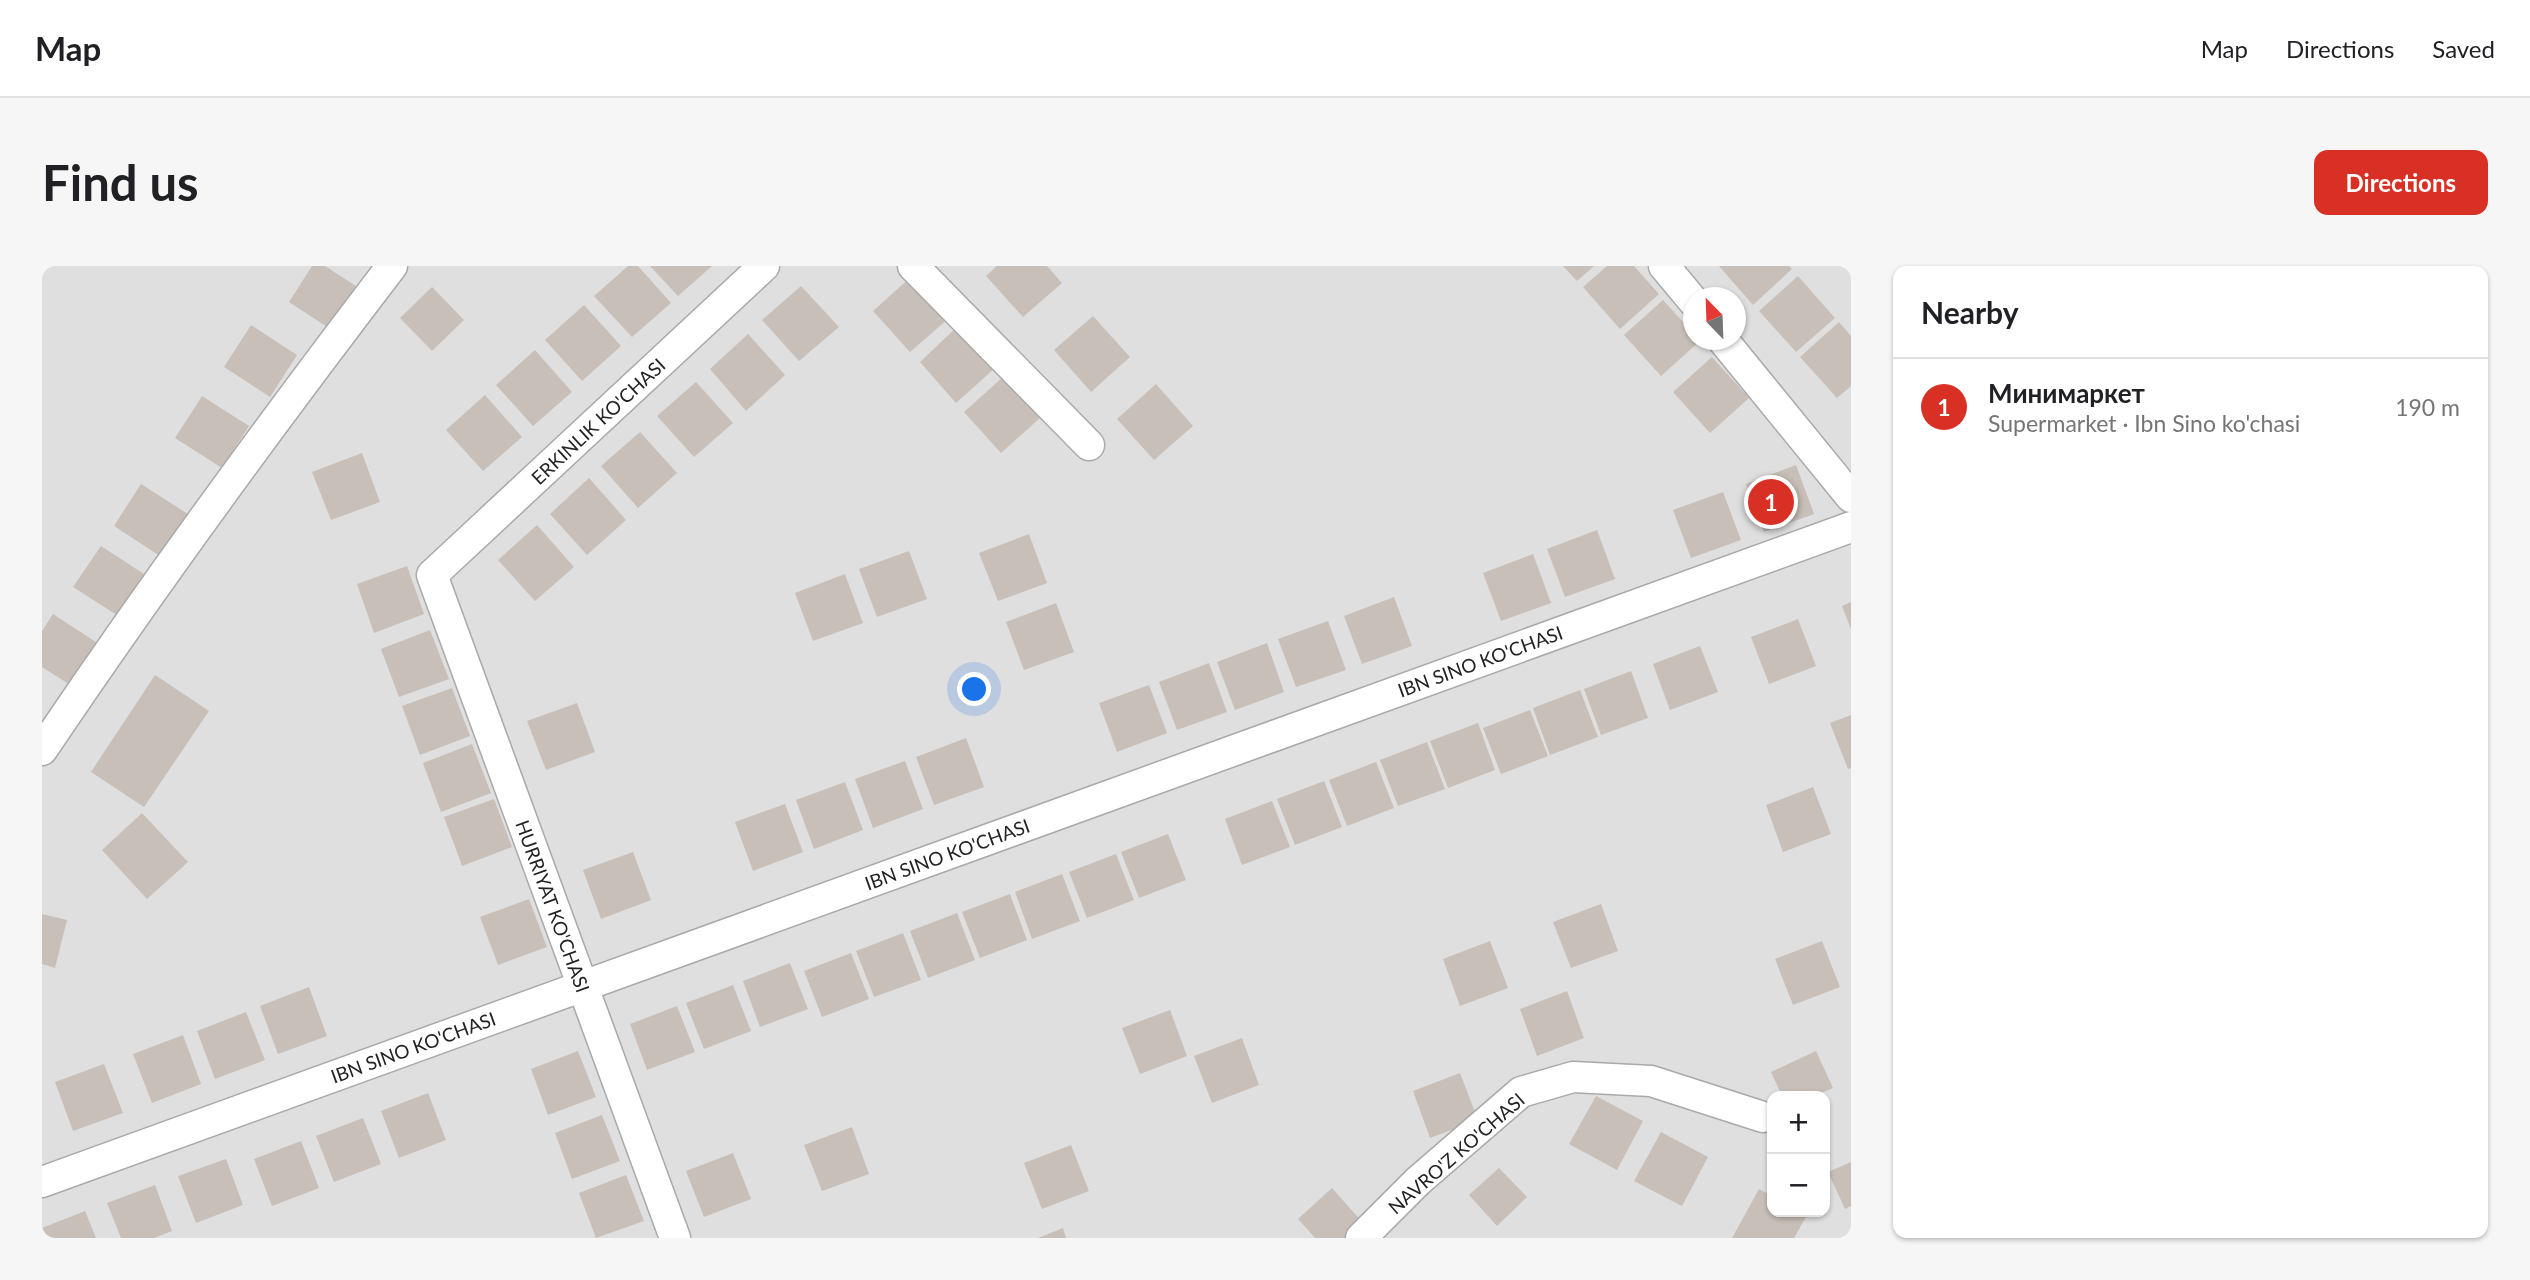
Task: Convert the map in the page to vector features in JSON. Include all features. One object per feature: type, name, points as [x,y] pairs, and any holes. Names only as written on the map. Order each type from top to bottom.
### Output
[{"type":"street","points":[[42,750],[113,645],[314,367],[392,266]]},
{"type":"street","name":"ERKINLIK KO'CHASI","points":[[432,575],[764,266]]},
{"type":"street","points":[[914,266],[1089,445]]},
{"type":"street","points":[[1664,266],[1683,290]]},
{"type":"street","points":[[1731,350],[1851,497]]},
{"type":"street","name":"IBN SINO KO'CHASI","points":[[42,1182],[1851,527]]},
{"type":"street","name":"HURRIYAT KO'CHASI","points":[[432,575],[675,1238]]},
{"type":"street","name":"NAVRO'Z KO'CHASI","points":[[1361,1238],[1418,1181],[1521,1092],[1573,1077],[1651,1081],[1763,1116]]},
{"type":"shaded area","points":[[42,266],[1851,266],[1851,1238],[42,1238]]},
{"type":"building","points":[[312,266],[325,266],[362,290],[335,332],[289,302]]},
{"type":"building","points":[[628,266],[638,266],[671,303],[632,337],[594,296]]},
{"type":"building","points":[[650,266],[712,266],[678,296]]},
{"type":"building","points":[[997,266],[1047,266],[1062,283],[1023,317],[986,276]]},
{"type":"building","points":[[1563,266],[1594,266],[1577,281]]},
{"type":"building","points":[[1607,266],[1634,266],[1659,294],[1620,329],[1583,287]]},
{"type":"building","points":[[1719,266],[1789,266],[1792,269],[1753,305],[1746,297],[1746,287],[1737,287]]},
{"type":"building","points":[[912,276],[949,318],[910,352],[873,311]]},
{"type":"building","points":[[1798,276],[1835,318],[1796,352],[1759,311]]},
{"type":"building","points":[[801,286],[839,327],[799,361],[762,320]]},
{"type":"building","points":[[432,287],[464,320],[432,351],[400,318]]},
{"type":"building","points":[[1663,300],[1683,322],[1683,350],[1690,350],[1661,376],[1624,335]]},
{"type":"building","points":[[584,305],[621,346],[582,381],[545,340]]},
{"type":"building","points":[[1093,316],[1130,357],[1091,392],[1054,350]]},
{"type":"building","points":[[1839,322],[1851,336],[1851,386],[1837,398],[1800,357]]},
{"type":"building","points":[[251,325],[297,355],[270,397],[224,367]]},
{"type":"building","points":[[958,326],[995,368],[956,403],[920,362]]},
{"type":"building","points":[[748,334],[785,375],[746,411],[710,369]]},
{"type":"building","points":[[535,350],[572,392],[533,426],[496,385]]},
{"type":"building","points":[[1712,357],[1749,398],[1710,433],[1673,392]]},
{"type":"building","points":[[1003,377],[1040,418],[1001,453],[964,412]]},
{"type":"building","points":[[696,382],[733,423],[694,457],[657,416]]},
{"type":"building","points":[[1156,384],[1193,426],[1154,460],[1117,419]]},
{"type":"building","points":[[485,395],[522,437],[483,471],[446,430]]},
{"type":"building","points":[[202,396],[249,426],[222,468],[175,438]]},
{"type":"building","points":[[640,432],[677,473],[638,508],[601,466]]},
{"type":"building","points":[[362,453],[380,502],[331,520],[312,472]]},
{"type":"building","points":[[1796,465],[1814,514],[1764,532],[1746,484]]},
{"type":"building","points":[[589,478],[626,520],[587,555],[550,514]]},
{"type":"building","points":[[141,484],[188,514],[160,556],[114,526]]},
{"type":"building","points":[[1723,492],[1741,540],[1691,558],[1673,510]]},
{"type":"building","points":[[537,525],[574,567],[535,601],[498,560]]},
{"type":"building","points":[[1597,530],[1615,579],[1565,597],[1547,549]]},
{"type":"building","points":[[1029,534],[1047,583],[998,601],[979,553]]},
{"type":"building","points":[[101,546],[147,576],[120,617],[73,587]]},
{"type":"building","points":[[909,551],[927,599],[877,617],[859,569]]},
{"type":"building","points":[[1533,554],[1551,603],[1501,621],[1483,573]]},
{"type":"building","points":[[407,566],[424,614],[374,633],[357,584]]},
{"type":"building","points":[[845,574],[863,623],[813,641],[795,593]]},
{"type":"building","points":[[1394,597],[1412,646],[1362,664],[1344,616]]},
{"type":"building","points":[[1851,602],[1851,629],[1842,606]]},
{"type":"building","points":[[1056,603],[1074,652],[1024,670],[1006,622]]},
{"type":"building","points":[[53,614],[99,644],[72,686],[42,667],[42,631]]},
{"type":"building","points":[[1798,619],[1816,666],[1769,684],[1751,637]]},
{"type":"building","points":[[1328,621],[1346,670],[1296,687],[1278,639]]},
{"type":"building","points":[[430,630],[449,679],[399,697],[381,649]]},
{"type":"building","points":[[1267,643],[1284,692],[1235,710],[1217,662]]},
{"type":"building","points":[[1700,646],[1718,692],[1670,710],[1653,664]]},
{"type":"building","points":[[1209,663],[1227,712],[1177,730],[1159,682]]},
{"type":"building","points":[[1631,671],[1648,718],[1601,735],[1584,689]]},
{"type":"building","points":[[155,675],[209,711],[144,807],[91,772]]},
{"type":"building","points":[[1149,685],[1167,733],[1117,752],[1099,703]]},
{"type":"building","points":[[452,688],[470,736],[420,755],[402,706]]},
{"type":"building","points":[[1580,690],[1598,737],[1550,755],[1533,708]]},
{"type":"building","points":[[577,703],[595,752],[546,770],[527,721]]},
{"type":"building","points":[[1530,710],[1548,756],[1501,774],[1483,728]]},
{"type":"building","points":[[1851,715],[1851,768],[1848,769],[1830,723]]},
{"type":"building","points":[[1478,723],[1495,770],[1448,788],[1430,741]]},
{"type":"building","points":[[966,738],[984,787],[934,805],[916,757]]},
{"type":"building","points":[[1427,742],[1445,789],[1398,806],[1380,760]]},
{"type":"building","points":[[472,744],[491,793],[441,812],[423,763]]},
{"type":"building","points":[[905,761],[923,809],[873,828],[855,779]]},
{"type":"building","points":[[1376,762],[1394,808],[1347,826],[1329,780]]},
{"type":"building","points":[[1324,781],[1342,827],[1295,845],[1277,799]]},
{"type":"building","points":[[845,782],[863,830],[814,849],[796,800]]},
{"type":"building","points":[[1813,787],[1831,834],[1783,852],[1766,805]]},
{"type":"building","points":[[494,799],[512,847],[462,866],[444,817]]},
{"type":"building","points":[[1272,801],[1290,847],[1242,865],[1225,819]]},
{"type":"building","points":[[785,804],[803,852],[753,871],[735,822]]},
{"type":"building","points":[[142,813],[188,862],[147,899],[102,850]]},
{"type":"building","points":[[1168,834],[1186,880],[1139,898],[1121,852]]},
{"type":"building","points":[[633,852],[651,900],[601,919],[583,870]]},
{"type":"building","points":[[1116,854],[1134,900],[1087,918],[1069,872]]},
{"type":"building","points":[[1062,874],[1080,921],[1032,939],[1015,892]]},
{"type":"building","points":[[1010,894],[1027,940],[980,958],[962,912]]},
{"type":"building","points":[[529,899],[547,947],[498,965],[480,917]]},
{"type":"building","points":[[1601,904],[1618,951],[1571,968],[1553,922]]},
{"type":"building","points":[[957,913],[975,960],[928,978],[910,931]]},
{"type":"building","points":[[42,914],[67,920],[55,968],[42,964]]},
{"type":"building","points":[[903,933],[921,980],[874,997],[856,951]]},
{"type":"building","points":[[1490,941],[1508,988],[1460,1006],[1443,959]]},
{"type":"building","points":[[1822,941],[1840,987],[1793,1005],[1775,959]]},
{"type":"building","points":[[851,953],[869,999],[822,1017],[804,971]]},
{"type":"building","points":[[790,963],[808,1009],[760,1027],[743,981]]},
{"type":"building","points":[[733,985],[751,1031],[704,1049],[686,1003]]},
{"type":"building","points":[[309,987],[327,1036],[278,1054],[260,1006]]},
{"type":"building","points":[[1567,991],[1584,1038],[1537,1056],[1520,1009]]},
{"type":"building","points":[[677,1006],[695,1052],[647,1070],[630,1024]]},
{"type":"building","points":[[1170,1010],[1187,1056],[1140,1074],[1122,1028]]},
{"type":"building","points":[[246,1012],[265,1060],[215,1079],[197,1031]]},
{"type":"building","points":[[183,1035],[201,1084],[152,1103],[133,1054]]},
{"type":"building","points":[[1242,1038],[1259,1085],[1212,1103],[1194,1056]]},
{"type":"building","points":[[578,1051],[596,1097],[548,1115],[531,1069]]},
{"type":"building","points":[[1816,1051],[1833,1088],[1826,1091],[1780,1091],[1771,1072]]},
{"type":"building","points":[[104,1064],[123,1113],[73,1131],[55,1082]]},
{"type":"building","points":[[1460,1073],[1478,1120],[1430,1138],[1413,1091]]},
{"type":"building","points":[[428,1093],[446,1140],[399,1158],[381,1111]]},
{"type":"building","points":[[1596,1096],[1643,1121],[1617,1170],[1569,1144]]},
{"type":"building","points":[[602,1115],[620,1161],[572,1179],[555,1133]]},
{"type":"building","points":[[363,1118],[381,1164],[334,1182],[316,1136]]},
{"type":"building","points":[[852,1127],[869,1174],[822,1191],[804,1145]]},
{"type":"building","points":[[1661,1132],[1708,1157],[1682,1206],[1634,1181]]},
{"type":"building","points":[[301,1141],[319,1188],[272,1206],[254,1159]]},
{"type":"building","points":[[1071,1145],[1089,1191],[1042,1209],[1024,1163]]},
{"type":"building","points":[[733,1153],[751,1199],[704,1217],[686,1171]]},
{"type":"building","points":[[226,1159],[243,1205],[196,1223],[178,1176]]},
{"type":"building","points":[[1851,1162],[1851,1206],[1845,1209],[1830,1176],[1830,1171]]},
{"type":"building","points":[[1499,1168],[1527,1197],[1497,1226],[1469,1195]]},
{"type":"building","points":[[626,1175],[644,1221],[596,1238],[579,1193]]},
{"type":"building","points":[[155,1185],[172,1231],[154,1238],[121,1238],[107,1203]]},
{"type":"building","points":[[1332,1188],[1363,1223],[1347,1238],[1315,1238],[1298,1219]]},
{"type":"building","points":[[1759,1189],[1767,1193],[1767,1217],[1806,1217],[1794,1238],[1732,1238]]},
{"type":"building","points":[[85,1211],[96,1238],[42,1238],[42,1228]]},
{"type":"building","points":[[1063,1228],[1066,1238],[1038,1238]]},
{"type":"place","name":"Минимаркет","points":[[1771,502]]}]
